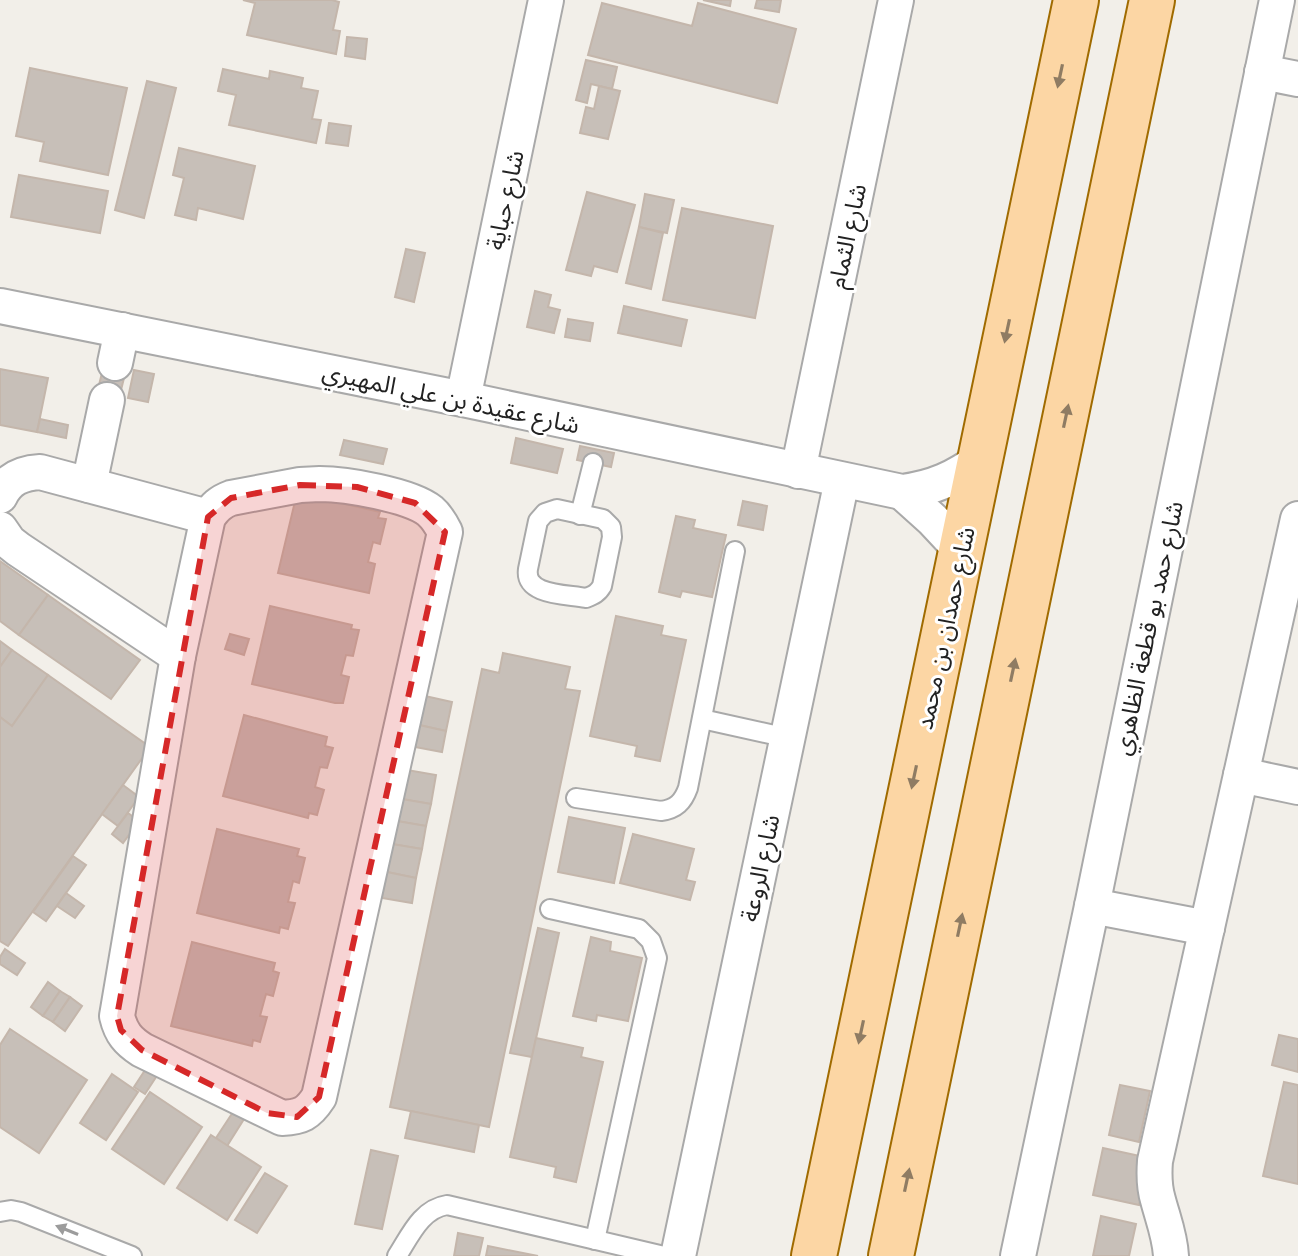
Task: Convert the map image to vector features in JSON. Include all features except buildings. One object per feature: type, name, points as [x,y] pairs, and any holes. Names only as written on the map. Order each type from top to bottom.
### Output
[{"type":"main road","name":"شارع حمدان بن محمد","points":[[814,1256],[1076,0]]},
{"type":"main road","points":[[891,1256],[1152,0]]},
{"type":"street","name":"شارع حباية","points":[[463,399],[546,0]]},
{"type":"street","name":"شارع الثمام","points":[[798,471],[896,0]]},
{"type":"street","name":"شارع حمد بو قطعة الظاهري","points":[[1018,1256],[1277,0]]},
{"type":"street","points":[[1262,72],[1298,79]]},
{"type":"street","name":"شارع عقيدة بن علي المهيري","points":[[0,306],[463,399],[596,447],[798,471],[902,492],[944,482],[981,459]]},
{"type":"street","points":[[115,363],[122,330]]},
{"type":"street","points":[[89,485],[107,400]]},
{"type":"street","points":[[0,496],[19,476],[40,472],[208,517]]},
{"type":"street","name":"شارع الروعة","points":[[678,1256],[842,480]]},
{"type":"street","points":[[338,484],[415,503],[430,511],[445,532],[319,1097],[310,1110],[297,1117],[282,1118],[267,1113],[142,1050],[130,1042],[121,1030],[117,1016],[178,656],[208,517],[222,502],[300,485],[338,484]]},
{"type":"street","points":[[902,492],[961,550]]},
{"type":"street","points":[[1171,1256],[1156,1190],[1155,1161],[1298,519]]},
{"type":"street","points":[[0,529],[18,549],[178,656]]},
{"type":"street","points":[[1241,775],[1298,787]]},
{"type":"street","points":[[1092,906],[1207,928]]},
{"type":"lane","points":[[580,515],[596,447]]},
{"type":"lane","points":[[557,509],[580,515],[603,519],[613,532],[602,586],[586,598],[533,587],[527,576],[541,516],[557,509]]},
{"type":"lane","points":[[576,798],[661,811],[677,806],[684,798],[735,551]]},
{"type":"lane","points":[[702,719],[788,738]]},
{"type":"lane","points":[[550,909],[639,929],[651,941],[657,958],[595,1240]]},
{"type":"lane","points":[[397,1256],[429,1211],[447,1205],[664,1256]]},
{"type":"lane","points":[[0,1212],[21,1212],[132,1256]]},
{"type":"highlighted area","points":[[300,485],[357,487],[415,503],[445,532],[319,1097],[297,1117],[267,1113],[142,1050],[121,1030],[117,1016],[208,517],[231,498]]}]
